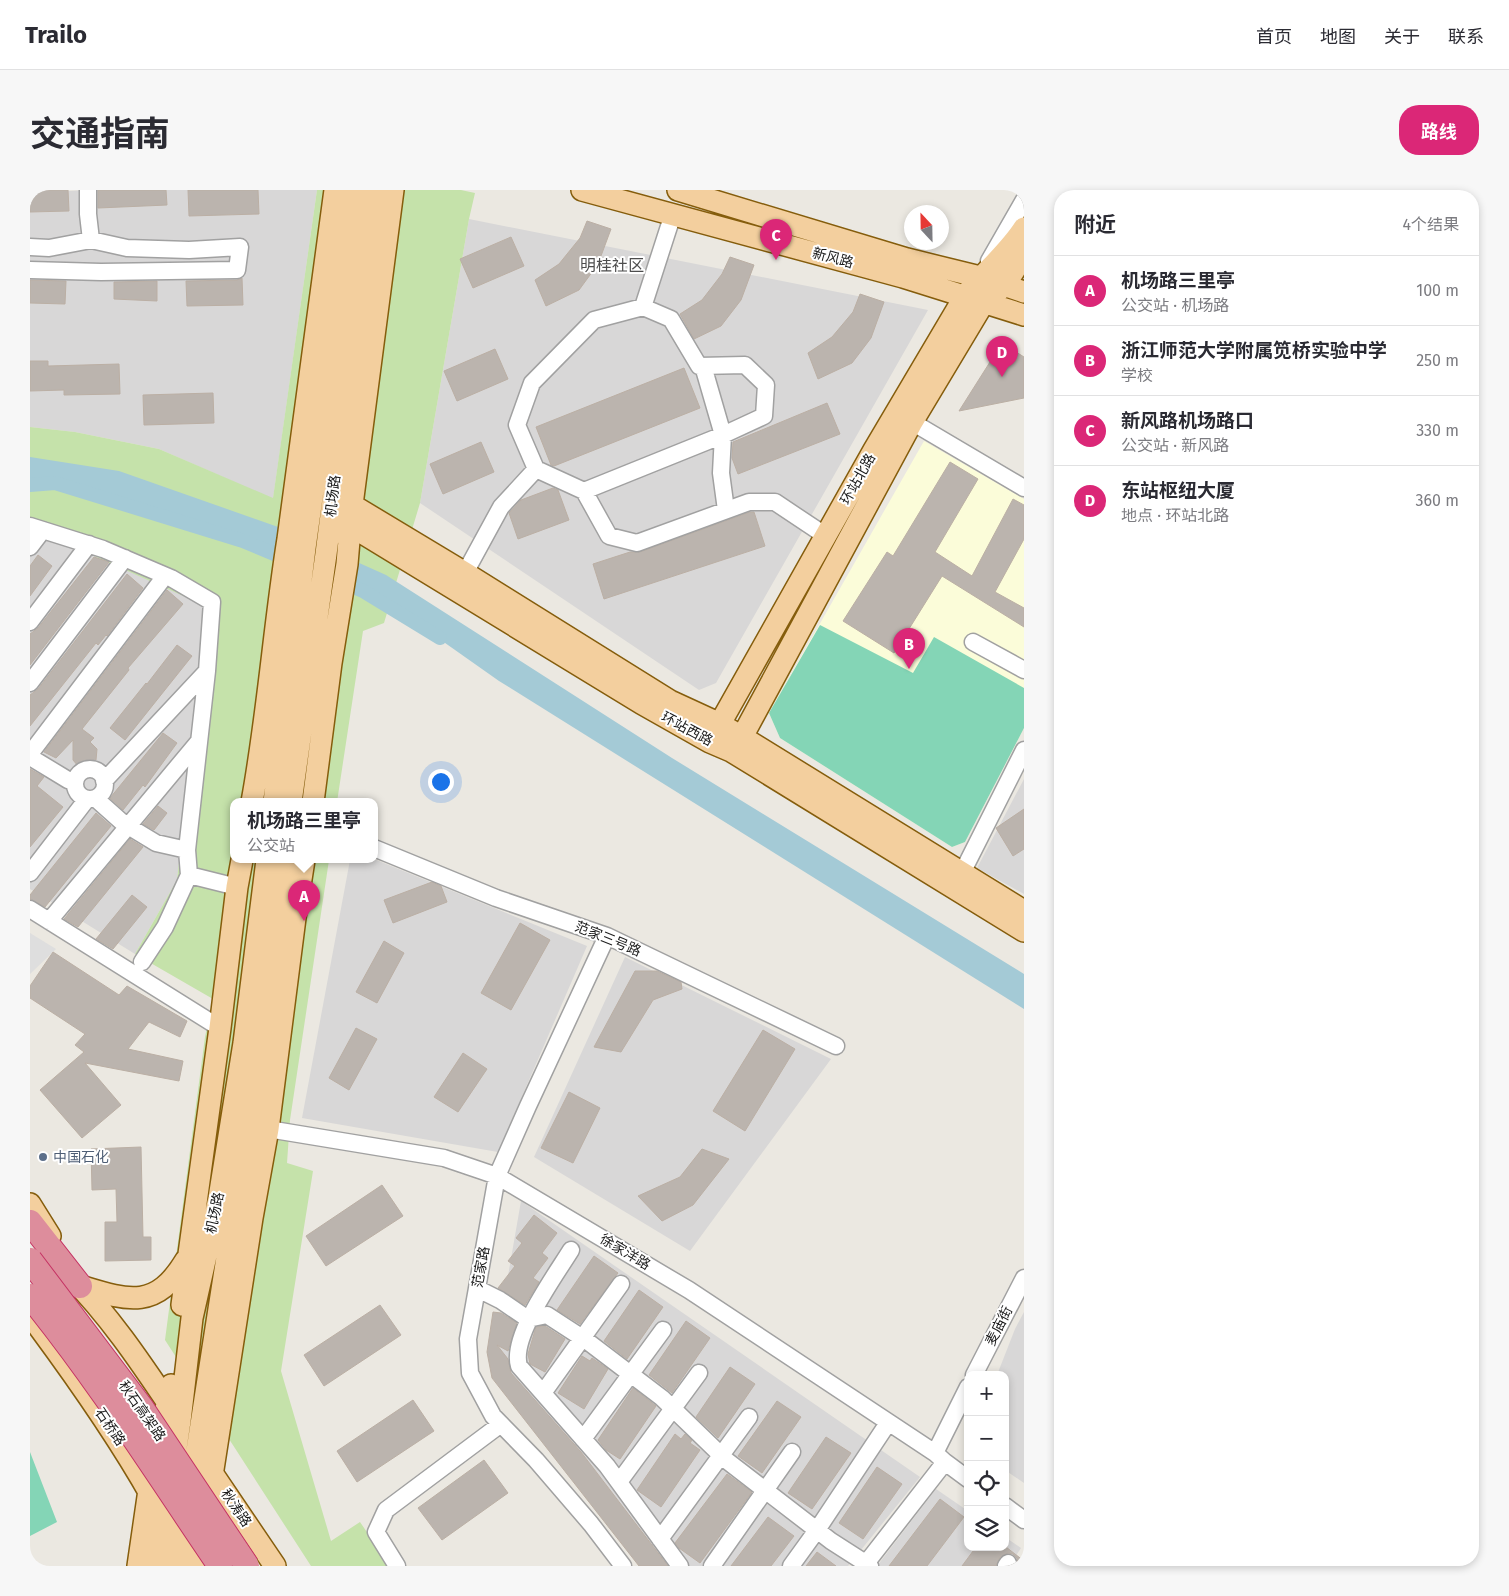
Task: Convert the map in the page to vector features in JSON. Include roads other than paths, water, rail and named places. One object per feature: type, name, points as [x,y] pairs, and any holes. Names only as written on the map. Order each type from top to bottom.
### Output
[{"type":"highway","points":[[30,1222],[80,1286]]},
{"type":"highway","name":"秋石高架路","points":[[30,1260],[140,1407],[247,1566]]},
{"type":"highway","name":"秋石高架路","points":[[30,1296],[54,1325],[220,1566]]},
{"type":"main road","name":"机场路","points":[[290,798],[299,598],[296,543],[334,190]]},
{"type":"main road","name":"机场路","points":[[296,543],[355,190]]},
{"type":"main road","name":"机场路","points":[[253,798],[268,706],[299,598],[327,547],[375,190]]},
{"type":"main road","name":"机场路","points":[[314,798],[331,663],[347,564],[351,516],[393,190]]},
{"type":"main road","name":"新风路","points":[[582,190],[904,276],[1024,315]]},
{"type":"main road","name":"新风路","points":[[680,190],[907,259],[980,277],[1014,288]]},
{"type":"main road","name":"环站北路","points":[[737,744],[912,422],[975,299],[980,277],[1018,237],[1024,228]]},
{"type":"main road","name":"环站北路","points":[[715,733],[874,450],[975,299],[1014,288],[1024,255]]},
{"type":"main road","points":[[327,547],[351,516]]},
{"type":"main road","name":"环站西路","points":[[351,516],[465,573],[670,701],[715,733]]},
{"type":"main road","name":"环站西路","points":[[351,516],[641,703],[737,744],[962,873],[1024,911]]},
{"type":"main road","name":"机场路","points":[[274,798],[299,598]]},
{"type":"main road","name":"环站西路","points":[[737,744],[1024,931]]},
{"type":"main road","name":"机场路","points":[[138,1566],[148,1490],[168,1404],[241,863]]},
{"type":"main road","name":"机场路","points":[[159,1566],[180,1421],[192,1318],[219,1198],[244,1043],[266,863]]},
{"type":"main road","name":"机场路","points":[[179,1566],[247,1129],[283,863]]},
{"type":"main road","points":[[198,1566],[252,1218],[268,1129],[304,863]]},
{"type":"main road","points":[[202,1155],[219,1198]]},
{"type":"main road","points":[[30,1204],[80,1286],[126,1298],[147,1297],[166,1287],[178,1273],[189,1255]]},
{"type":"main road","points":[[30,1236],[80,1286],[133,1352],[197,1449]]},
{"type":"main road","name":"石桥路","points":[[30,1315],[64,1359],[120,1441],[166,1521],[182,1544]]},
{"type":"main road","name":"秋涛路","points":[[197,1449],[275,1566]]},
{"type":"main road","points":[[182,1544],[198,1566]]},
{"type":"street","points":[[88,190],[91,240]]},
{"type":"street","points":[[980,277],[1024,200]]},
{"type":"street","points":[[643,307],[673,214]]},
{"type":"street","points":[[30,247],[49,248],[91,240],[127,248],[189,250],[240,247],[237,270],[101,272],[30,270]]},
{"type":"street","points":[[1014,288],[1024,265]]},
{"type":"street","points":[[584,491],[723,435],[764,416],[766,385],[745,365],[699,366],[671,319],[643,307],[594,320],[532,384],[517,425],[536,469],[584,491],[609,536],[637,543],[749,502],[775,502],[826,536]]},
{"type":"street","points":[[703,366],[723,435],[721,473],[726,510]]},
{"type":"street","points":[[912,422],[1024,488]]},
{"type":"street","points":[[465,573],[500,507],[536,469]]},
{"type":"street","points":[[30,547],[37,528],[89,544],[125,558],[165,576],[212,602],[207,670],[187,850],[189,874],[165,927],[142,962]]},
{"type":"street","points":[[30,622],[89,544]]},
{"type":"street","points":[[30,683],[125,558]]},
{"type":"street","points":[[75,782],[68,780],[30,756],[165,576]]},
{"type":"street","points":[[973,642],[1024,670]]},
{"type":"street","points":[[104,781],[207,670]]},
{"type":"street","points":[[49,921],[199,741]]},
{"type":"street","points":[[962,873],[1024,750]]},
{"type":"street","points":[[30,873],[91,799],[103,791],[104,781],[99,772],[89,770],[80,773],[75,782],[79,795],[91,799],[128,826],[156,842],[187,850]]},
{"type":"street","name":"范家三号路","points":[[378,850],[496,898],[607,936],[836,1046]]},
{"type":"street","points":[[189,874],[237,887]]},
{"type":"street","points":[[30,909],[220,1028]]},
{"type":"street","name":"范家路","points":[[607,936],[497,1176],[468,1339],[470,1374],[493,1416],[536,1460],[591,1524],[623,1566]]},
{"type":"street","name":"徐家洋路","points":[[268,1129],[444,1158],[497,1176],[690,1290],[964,1476]]},
{"type":"street","points":[[571,1250],[528,1319],[516,1357],[519,1366],[619,1482],[680,1566]]},
{"type":"street","name":"麦庙街","points":[[976,1371],[1024,1278]]},
{"type":"street","points":[[543,1393],[621,1284]]},
{"type":"street","points":[[478,1290],[500,1300],[528,1319],[547,1315],[582,1338],[662,1398],[722,1456],[817,1530],[867,1565],[940,1458],[964,1397]]},
{"type":"street","points":[[583,1439],[663,1330]]},
{"type":"street","points":[[619,1482],[699,1373]]},
{"type":"street","points":[[660,1539],[749,1417]]},
{"type":"street","points":[[791,1566],[888,1423]]},
{"type":"street","points":[[397,1566],[376,1532],[386,1510],[501,1424]]},
{"type":"street","points":[[712,1566],[792,1452]]},
{"type":"street","points":[[1009,1509],[1024,1520]]},
{"type":"water","points":[[30,457],[119,471],[281,528],[386,575],[672,758],[1024,974],[1024,1009],[499,681],[360,583],[113,495],[30,479]]},
{"type":"waterway","points":[[30,485],[55,483],[243,541],[291,561]]},
{"type":"waterway","points":[[316,571],[363,591],[440,638]]},
{"type":"place","name":"新风路机场路口","points":[[776,260]]},
{"type":"place","name":"东站枢纽大厦","points":[[1002,377]]},
{"type":"place","name":"浙江师范大学附属笕桥实验中学","points":[[909,669]]},
{"type":"place","name":"机场路三里亭","points":[[304,921]]},
{"type":"place","name":"中国石化","points":[[43,1157]]},
{"type":"district","name":"明桂社区","points":[[612,265]]}]
